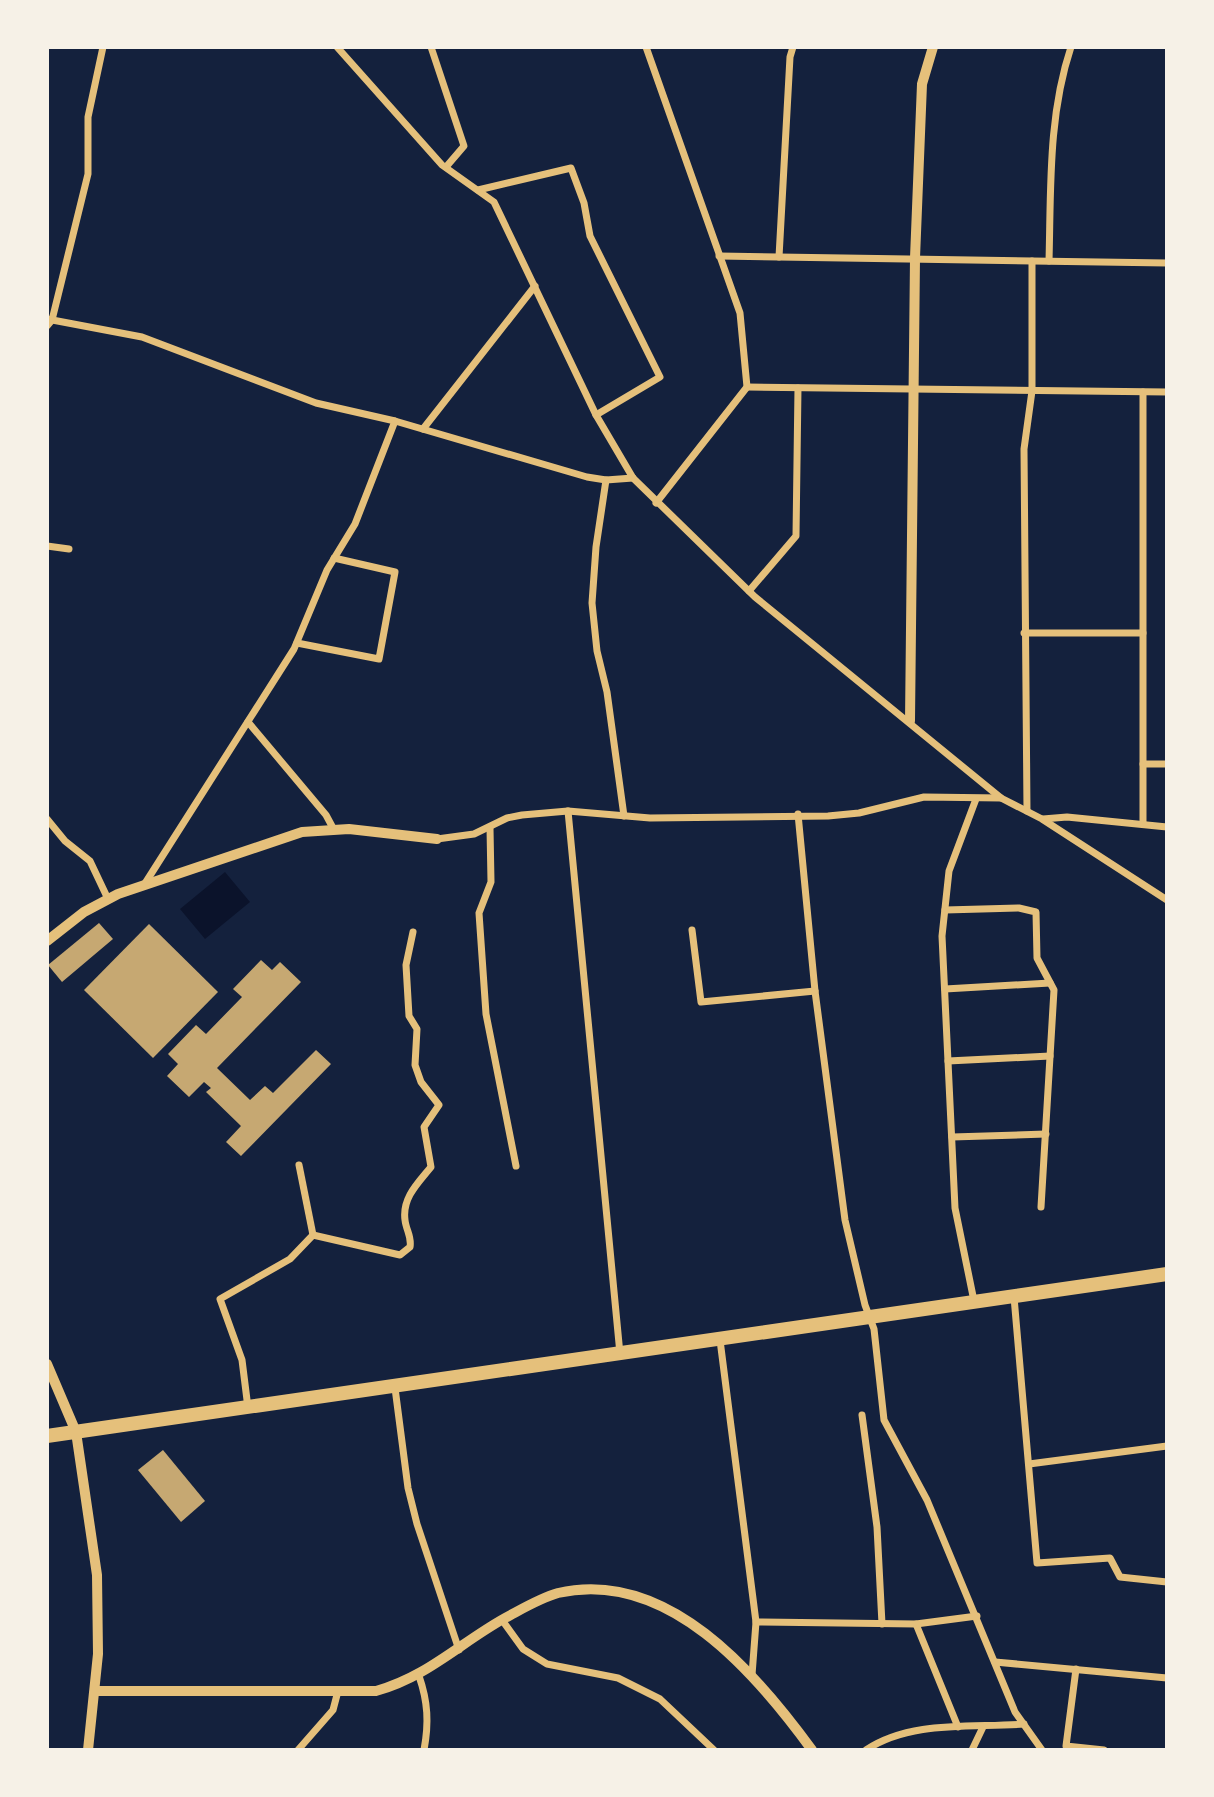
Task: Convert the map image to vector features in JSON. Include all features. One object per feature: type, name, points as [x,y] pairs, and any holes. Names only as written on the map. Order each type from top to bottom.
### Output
[{"type":"highway","points":[[47,1436],[395,1388],[1167,1274]]},
{"type":"street","points":[[103,47],[88,117],[88,174],[49,322],[142,337],[316,403],[395,421],[606,480],[633,478]]},
{"type":"street","points":[[337,47],[446,167],[494,202],[596,415],[633,478],[656,503],[749,591],[1001,798],[1042,819],[1167,900]]},
{"type":"street","points":[[431,47],[464,146],[446,167]]},
{"type":"street","points":[[646,47],[740,313],[747,387],[656,503]]},
{"type":"street","points":[[786,47],[790,57]]},
{"type":"street","points":[[779,257],[790,57],[793,47]]},
{"type":"street","points":[[910,721],[915,258],[922,84],[933,47]]},
{"type":"street","points":[[1049,261],[1056,100],[1071,47]]},
{"type":"street","points":[[478,190],[571,168],[584,203],[590,236],[660,377],[596,415]]},
{"type":"street","points":[[719,256],[1167,263]]},
{"type":"street","points":[[1027,811],[1024,449],[1032,391],[1032,261]]},
{"type":"street","points":[[423,429],[535,286]]},
{"type":"street","points":[[747,387],[1167,392]]},
{"type":"street","points":[[749,591],[796,536],[798,388]]},
{"type":"street","points":[[1143,392],[1143,824]]},
{"type":"street","points":[[144,885],[297,643],[334,558],[355,524],[395,421]]},
{"type":"street","points":[[606,480],[596,547],[592,603],[597,651],[607,692],[624,816]]},
{"type":"street","points":[[47,546],[69,549]]},
{"type":"street","points":[[297,643],[379,659],[395,572],[334,558]]},
{"type":"street","points":[[1024,633],[1143,633]]},
{"type":"street","points":[[248,722],[326,815],[333,828]]},
{"type":"street","points":[[1143,764],[1167,764]]},
{"type":"street","points":[[47,942],[84,912],[108,898],[274,840],[333,828],[437,839],[456,838],[490,828],[507,818],[568,811],[624,816],[828,816],[859,813],[924,797],[1001,798]]},
{"type":"street","points":[[974,1303],[955,1208],[942,936],[949,871],[976,799]]},
{"type":"street","points":[[568,811],[620,1354]]},
{"type":"street","points":[[798,814],[815,991],[845,1220],[874,1329],[884,1420],[927,1500],[1015,1712],[1042,1750]]},
{"type":"street","points":[[1042,819],[1067,817],[1167,827]]},
{"type":"street","points":[[47,819],[65,841],[90,861],[108,898]]},
{"type":"street","points":[[490,828],[491,882],[479,913],[486,1013],[516,1166]]},
{"type":"street","points":[[945,910],[1019,908],[1035,912],[1037,958],[1054,990],[1041,1207]]},
{"type":"street","points":[[692,930],[701,1002],[815,991]]},
{"type":"street","points":[[313,1235],[400,1255],[410,1247],[411,1239],[405,1220],[406,1200],[431,1167],[424,1127],[439,1105],[421,1082],[415,1065],[416,1029],[409,1016],[406,965],[413,932]]},
{"type":"street","points":[[945,989],[1050,983]]},
{"type":"street","points":[[948,1061],[1050,1056]]},
{"type":"street","points":[[952,1137],[1046,1134]]},
{"type":"street","points":[[299,1165],[313,1235]]},
{"type":"street","points":[[248,1409],[242,1360],[220,1299],[290,1259],[313,1235]]},
{"type":"street","points":[[1014,1297],[1037,1563],[1110,1558],[1120,1577],[1167,1582]]},
{"type":"street","points":[[720,1340],[755,1622],[752,1675]]},
{"type":"street","points":[[47,1364],[76,1432],[97,1575],[99,1616],[96,1691],[88,1750]]},
{"type":"street","points":[[395,1388],[408,1488],[416,1524],[459,1650]]},
{"type":"street","points":[[862,1415],[877,1527],[882,1624]]},
{"type":"street","points":[[1029,1464],[1167,1446]]},
{"type":"street","points":[[96,1691],[376,1691],[419,1676],[502,1620],[557,1594],[609,1591],[637,1597],[689,1623],[752,1675],[812,1750]]},
{"type":"street","points":[[755,1622],[916,1624],[977,1616]]},
{"type":"street","points":[[502,1620],[523,1649],[547,1664],[618,1678],[660,1699],[714,1750]]},
{"type":"street","points":[[916,1624],[958,1727]]},
{"type":"street","points":[[995,1662],[1167,1678]]},
{"type":"street","points":[[1076,1669],[1066,1746],[1104,1750]]},
{"type":"street","points":[[419,1676],[427,1698],[428,1727],[424,1750]]},
{"type":"street","points":[[298,1750],[333,1710],[338,1691]]},
{"type":"street","points":[[866,1750],[882,1739],[915,1730],[1024,1724]]},
{"type":"street","points":[[972,1750],[983,1727]]},
{"type":"water","points":[[225,872],[250,902],[205,939],[180,909]]},
{"type":"building","points":[[99,923],[113,939],[62,982],[48,965]]},
{"type":"building","points":[[149,924],[218,992],[153,1058],[84,990]]},
{"type":"building","points":[[261,960],[272,970],[280,962],[301,982],[217,1068],[250,1100],[265,1086],[273,1093],[316,1050],[331,1064],[241,1156],[226,1142],[241,1126],[206,1092],[211,1088],[204,1082],[189,1097],[167,1076],[178,1064],[168,1054],[196,1025],[206,1034],[242,997],[233,989]]},
{"type":"building","points":[[163,1450],[205,1501],[181,1522],[138,1470]]}]
